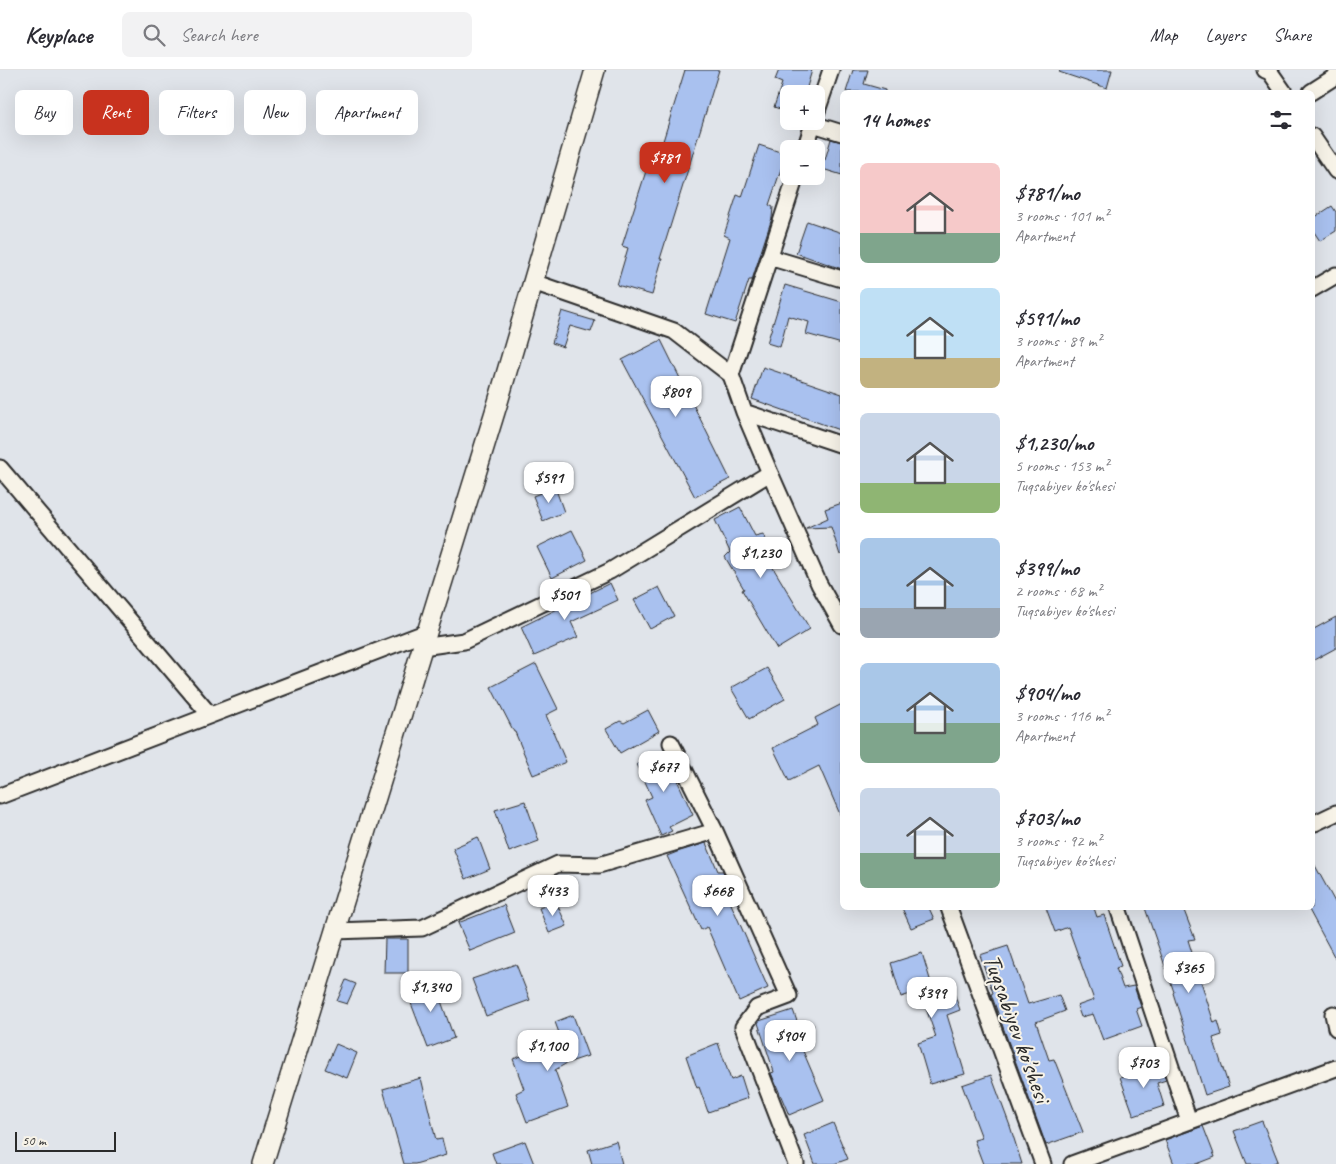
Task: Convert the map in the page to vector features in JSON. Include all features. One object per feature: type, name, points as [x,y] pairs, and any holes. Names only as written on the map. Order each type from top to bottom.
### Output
[{"type":"main road","points":[[264,1164],[498,402],[595,70]]},
{"type":"street","points":[[825,88],[831,70]]},
{"type":"street","points":[[1268,71],[1282,90]]},
{"type":"street","points":[[1314,90],[1336,76]]},
{"type":"street","points":[[825,125],[840,132]]},
{"type":"street","points":[[1315,140],[1336,171]]},
{"type":"street","points":[[731,375],[793,185]]},
{"type":"street","points":[[769,257],[840,278]]},
{"type":"street","points":[[1315,285],[1336,275]]},
{"type":"street","points":[[533,282],[674,331],[731,375],[770,474],[819,584],[840,621]]},
{"type":"street","points":[[744,412],[840,444]]},
{"type":"street","points":[[0,468],[210,715]]},
{"type":"street","points":[[0,796],[210,715],[424,640],[464,641],[610,570],[770,474]]},
{"type":"street","points":[[671,743],[715,831],[789,996],[757,1008],[743,1027],[796,1164]]},
{"type":"street","points":[[1315,823],[1336,812]]},
{"type":"street","points":[[335,931],[422,928],[558,864],[599,864],[715,831]]},
{"type":"street","name":"Tuqsabiyev ko'shesi","points":[[949,910],[1043,1164]]},
{"type":"street","points":[[1119,910],[1189,1121]]},
{"type":"street","points":[[1072,1164],[1336,1068]]},
{"type":"building","points":[[685,70],[719,70],[660,259],[662,259],[652,295],[617,285],[628,248],[622,246],[647,168],[654,170]]},
{"type":"building","points":[[779,70],[812,70],[808,85],[781,85],[782,83],[775,80]]},
{"type":"building","points":[[853,70],[868,70],[864,84],[885,90],[847,90]]},
{"type":"building","points":[[1060,70],[1112,70],[1107,88],[1059,72]]},
{"type":"building","points":[[780,89],[780,109],[774,107]]},
{"type":"building","points":[[831,139],[840,141],[840,174],[825,170],[825,160]]},
{"type":"building","points":[[759,145],[780,152],[780,172],[769,205],[773,207],[772,218],[752,280],[749,280],[735,323],[706,314],[730,238],[724,235],[737,195],[742,197]]},
{"type":"building","points":[[1332,206],[1336,212],[1336,231],[1320,241],[1315,234],[1315,217]]},
{"type":"building","points":[[807,221],[840,232],[840,268],[796,253]]},
{"type":"building","points":[[785,285],[840,301],[840,343],[806,334],[809,322],[788,316],[780,347],[767,343]]},
{"type":"building","points":[[562,311],[595,321],[591,332],[570,326],[563,347],[552,343]]},
{"type":"building","points":[[661,340],[730,479],[695,497],[622,360]]},
{"type":"building","points":[[763,367],[840,393],[840,430],[752,399]]},
{"type":"building","points":[[555,487],[564,512],[543,521],[533,496]]},
{"type":"building","points":[[840,504],[840,555],[831,527],[806,528],[828,518],[825,509]]},
{"type":"building","points":[[740,507],[755,536],[763,534],[776,563],[772,566],[810,629],[777,649],[725,557],[730,552],[715,520]]},
{"type":"building","points":[[572,530],[587,560],[552,578],[537,547]]},
{"type":"building","points":[[610,583],[618,600],[571,622],[578,637],[534,656],[521,627]]},
{"type":"building","points":[[659,587],[674,616],[650,629],[634,600]]},
{"type":"building","points":[[1336,617],[1336,648],[1315,659],[1315,628]]},
{"type":"building","points":[[536,664],[558,709],[546,715],[566,762],[533,775],[515,732],[491,687]]},
{"type":"building","points":[[767,668],[785,699],[749,719],[731,688]]},
{"type":"building","points":[[840,705],[840,814],[819,766],[789,781],[773,748],[818,725],[815,718]]},
{"type":"building","points":[[648,710],[659,731],[620,753],[606,729],[620,721],[624,723]]},
{"type":"building","points":[[664,751],[693,815],[669,827],[672,831],[661,836],[645,800],[652,797],[637,764]]},
{"type":"building","points":[[525,801],[539,841],[509,852],[495,810]]},
{"type":"building","points":[[478,837],[490,869],[466,879],[453,848]]},
{"type":"building","points":[[706,843],[718,871],[723,871],[726,878],[721,881],[768,988],[739,1001],[707,927],[701,930],[667,856]]},
{"type":"building","points":[[1315,866],[1336,904],[1336,960],[1309,910],[1315,910]]},
{"type":"building","points":[[556,902],[567,926],[549,933],[539,908]]},
{"type":"building","points":[[504,905],[515,933],[470,951],[458,923]]},
{"type":"building","points":[[903,910],[930,910],[934,919],[911,928]]},
{"type":"building","points":[[1047,910],[1095,910],[1097,917],[1104,915],[1121,966],[1116,968],[1123,988],[1134,986],[1141,1007],[1136,1009],[1142,1026],[1103,1040],[1093,1014],[1081,1017],[1077,1006],[1094,1000],[1068,927],[1055,932]]},
{"type":"building","points":[[1146,910],[1184,910],[1195,939],[1188,940],[1214,1023],[1218,1021],[1222,1035],[1213,1038],[1229,1087],[1205,1095],[1174,992]]},
{"type":"building","points":[[385,939],[408,939],[408,973],[384,973]]},
{"type":"building","points":[[1008,946],[1028,1004],[1059,995],[1065,1011],[1036,1022],[1049,1060],[1054,1059],[1083,1132],[1046,1145],[991,994],[993,993],[980,955]]},
{"type":"building","points":[[922,953],[936,999],[954,993],[960,1010],[947,1015],[965,1074],[930,1084],[918,1043],[936,1037],[920,991],[901,997],[891,963]]},
{"type":"building","points":[[516,964],[530,1000],[486,1016],[472,979]]},
{"type":"building","points":[[436,978],[443,997],[440,998],[454,1038],[428,1048],[406,990]]},
{"type":"building","points":[[346,980],[356,984],[347,1004],[337,1001]]},
{"type":"building","points":[[793,1010],[798,1024],[814,1025],[801,1033],[804,1043],[800,1044],[824,1100],[789,1115],[771,1073],[774,1072],[758,1023],[759,1021]]},
{"type":"building","points":[[573,1015],[588,1056],[567,1063],[555,1070],[568,1107],[527,1122],[516,1093],[524,1089],[513,1059],[562,1041],[555,1022]]},
{"type":"building","points":[[718,1043],[731,1080],[741,1076],[748,1098],[708,1112],[686,1056]]},
{"type":"building","points":[[336,1044],[357,1053],[347,1078],[325,1069]]},
{"type":"building","points":[[1160,1064],[1166,1080],[1157,1083],[1164,1106],[1134,1116],[1120,1077]]},
{"type":"building","points":[[991,1075],[1022,1164],[983,1164],[974,1140],[982,1138],[962,1085]]},
{"type":"building","points":[[421,1078],[436,1140],[442,1139],[446,1155],[415,1164],[404,1164],[383,1089]]},
{"type":"building","points":[[1262,1121],[1278,1161],[1271,1164],[1247,1164],[1234,1131]]},
{"type":"building","points":[[833,1123],[848,1159],[834,1164],[815,1164],[804,1135]]},
{"type":"building","points":[[1203,1126],[1215,1157],[1197,1164],[1174,1164],[1165,1140]]},
{"type":"building","points":[[525,1141],[534,1164],[496,1164],[492,1153]]},
{"type":"building","points":[[616,1141],[622,1164],[592,1164],[588,1150]]}]
